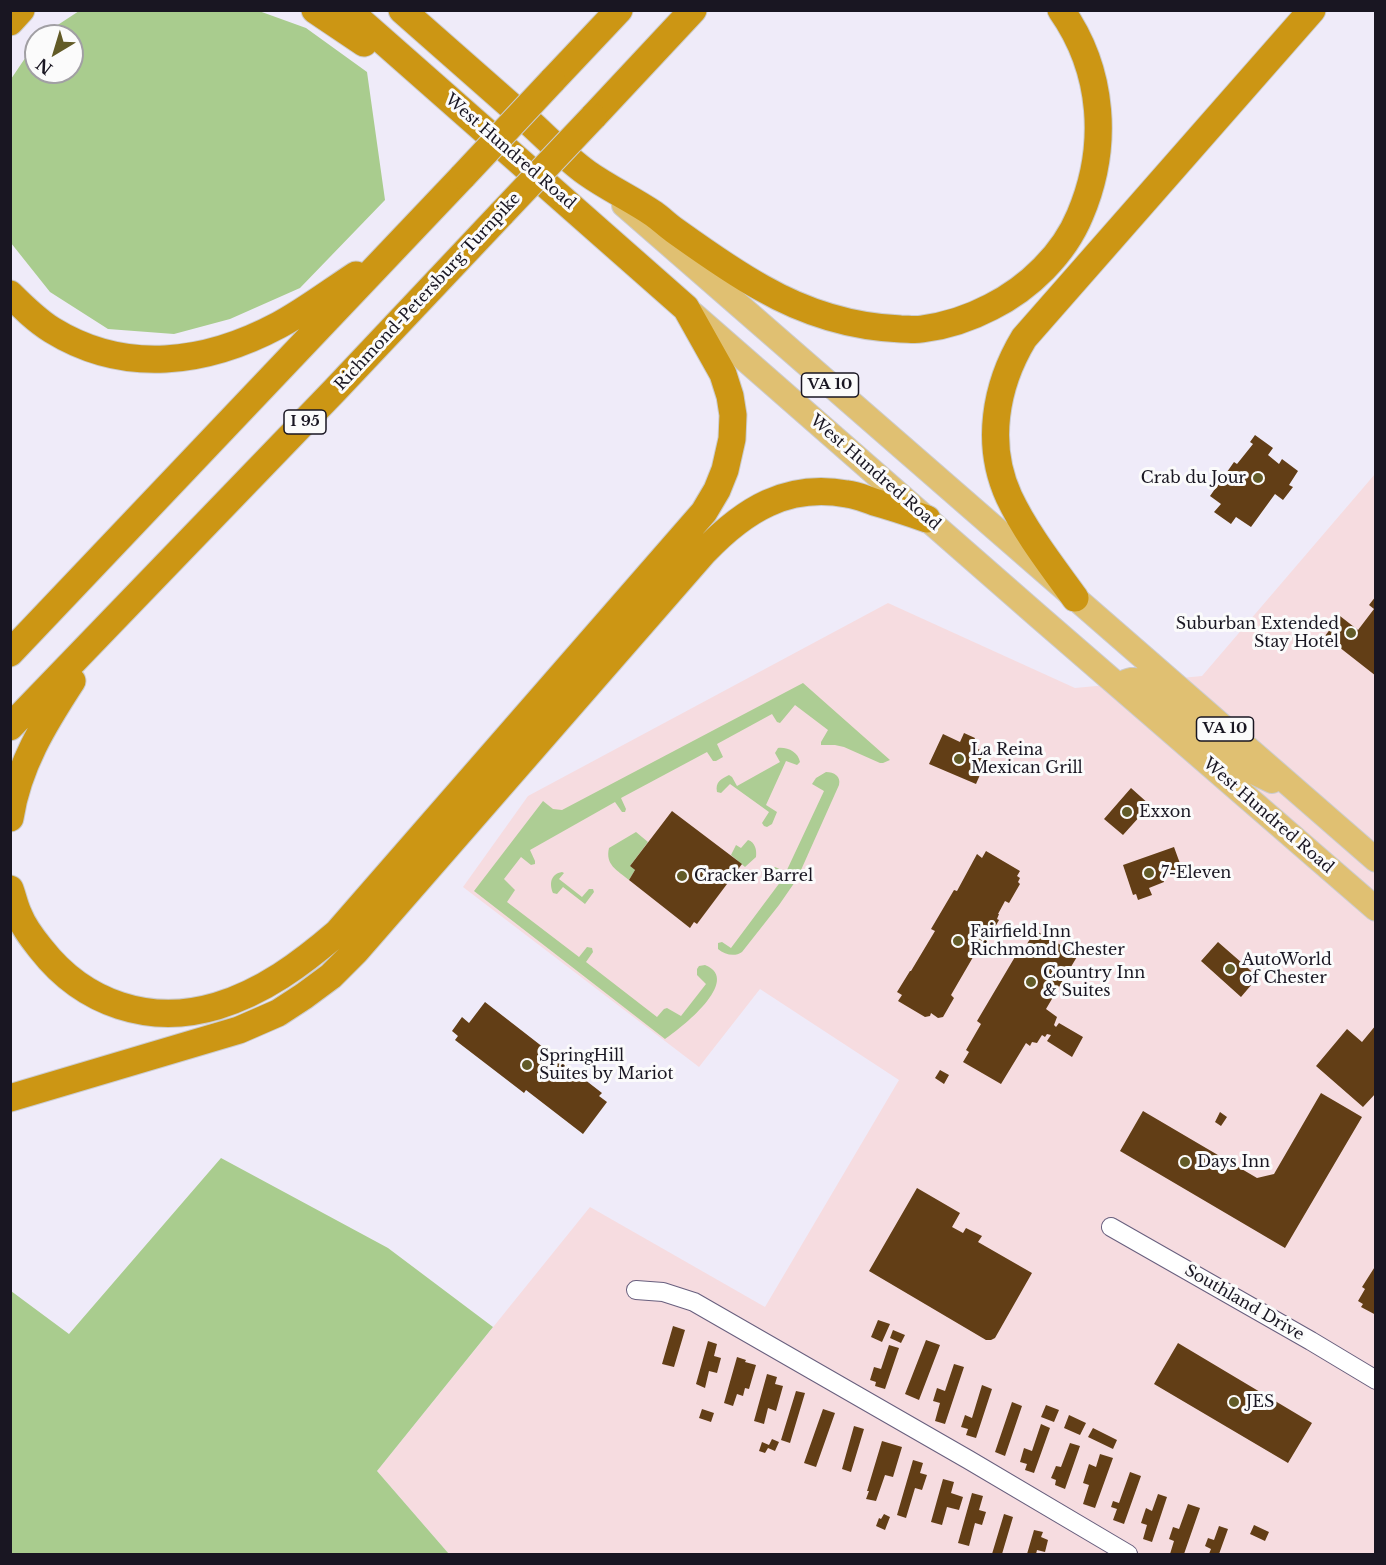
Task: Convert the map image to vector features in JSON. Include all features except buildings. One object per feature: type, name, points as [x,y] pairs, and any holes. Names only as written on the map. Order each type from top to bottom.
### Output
[{"type":"highway","points":[[10,22],[21,10]]},
{"type":"highway","points":[[315,10],[467,115]]},
{"type":"highway","name":"West Hundred Road","points":[[348,10],[687,308]]},
{"type":"highway","name":"VA 10","points":[[402,10],[586,172]]},
{"type":"highway","points":[[10,653],[619,10]]},
{"type":"highway","name":"Richmond-Petersburg Turnpike","points":[[10,727],[343,382],[693,10]]},
{"type":"highway","points":[[665,42],[710,10]]},
{"type":"highway","points":[[586,172],[654,214],[761,288],[798,307],[841,321],[883,328],[920,329],[948,324],[976,315],[1003,302],[1049,263],[1079,218],[1090,190],[1097,161],[1099,137],[1096,90],[1090,67],[1062,10]]},
{"type":"highway","points":[[1075,598],[1025,526],[1008,495],[1002,478],[995,432],[999,400],[1014,354],[1024,338],[1312,10]]},
{"type":"highway","points":[[10,294],[28,312],[75,343],[123,358],[175,359],[207,354],[245,342],[280,324],[392,252]]},
{"type":"highway","points":[[10,889],[19,915],[30,936],[62,973],[87,991],[133,1010],[159,1013],[188,1012],[216,1006],[243,996],[279,978],[337,933],[704,512],[717,490],[725,470],[732,439],[733,415],[730,396],[723,374],[687,308]]},
{"type":"highway","points":[[10,1098],[239,1030],[278,1012],[331,976],[356,951],[704,552],[746,514],[780,497],[814,491],[832,491],[850,494],[927,519]]},
{"type":"highway","points":[[10,818],[22,773],[35,741],[105,629]]},
{"type":"main road","name":"VA 10","points":[[586,172],[1376,860]]},
{"type":"main road","name":"West Hundred Road","points":[[687,308],[1376,909]]},
{"type":"main road","points":[[1119,686],[1127,680],[1136,679],[1144,683],[1238,765],[1301,795]]},
{"type":"street","name":"Southland Drive","points":[[1111,1227],[1376,1380]]},
{"type":"street","points":[[636,1290],[663,1292],[694,1302],[1128,1554]]},
{"type":"shaded area","points":[[1375,474],[1375,1554],[449,1554],[377,1471],[590,1207],[765,1307],[899,1080],[760,989],[699,1067],[463,887],[528,796],[888,603],[1075,688],[1202,676]]},
{"type":"green space","points":[[79,11],[259,11],[306,28],[367,72],[385,200],[300,288],[230,319],[174,334],[108,329],[50,292],[11,243],[11,79],[24,60],[24,84],[84,84],[84,24],[59,24]]},
{"type":"green space","points":[[803,683],[890,760],[880,763],[844,747],[821,745],[828,730],[795,705],[780,723],[772,714],[717,744],[723,757],[716,761],[713,761],[707,752],[621,798],[625,812],[622,812],[615,802],[530,850],[535,864],[531,865],[521,857],[504,879],[515,890],[507,902],[579,957],[587,947],[592,948],[593,952],[586,962],[657,1017],[667,1008],[681,1016],[706,984],[697,975],[699,966],[705,965],[715,972],[717,981],[705,1004],[665,1039],[474,891],[543,801],[553,809],[562,810]]},
{"type":"green space","points":[[778,748],[792,751],[800,762],[797,765],[786,761],[766,805],[777,812],[772,824],[767,827],[762,823],[769,812],[730,784],[721,793],[717,792],[717,786],[729,775],[737,786],[780,762],[775,753]]},
{"type":"green space","points":[[826,772],[836,775],[839,785],[797,879],[742,952],[733,955],[721,951],[718,949],[718,943],[722,942],[731,948],[781,881],[771,873],[772,869],[775,867],[786,872],[824,791],[812,784],[816,778]]},
{"type":"green space","points":[[636,832],[648,842],[630,866],[635,870],[629,880],[610,863],[608,854],[609,848]]},
{"type":"green space","points":[[748,840],[755,847],[756,857],[745,867],[731,855],[736,845],[741,848]]},
{"type":"green space","points":[[564,873],[559,879],[582,897],[589,889],[593,889],[594,892],[585,904],[563,887],[557,894],[553,893],[552,880],[555,875]]},
{"type":"green space","points":[[221,1158],[388,1248],[493,1327],[377,1471],[449,1554],[11,1554],[11,1291],[69,1334]]},
{"type":"place","name":"Crab du Jour","points":[[1258,478]]},
{"type":"place","name":"Suburban Extended Stay Hotel","points":[[1351,633]]},
{"type":"place","name":"La Reina Mexican Grill","points":[[959,759]]},
{"type":"place","name":"Exxon","points":[[1127,812]]},
{"type":"place","name":"7-Eleven","points":[[1149,873]]},
{"type":"place","name":"Cracker Barrel","points":[[682,876]]},
{"type":"place","name":"Fairfield Inn Richmond Chester","points":[[958,941]]},
{"type":"place","name":"AutoWorld of Chester","points":[[1230,969]]},
{"type":"place","name":"Country Inn & Suites","points":[[1031,982]]},
{"type":"place","name":"SpringHill Suites by Mariot","points":[[527,1065]]},
{"type":"place","name":"Days Inn","points":[[1185,1162]]},
{"type":"place","name":"JES","points":[[1234,1402]]}]
